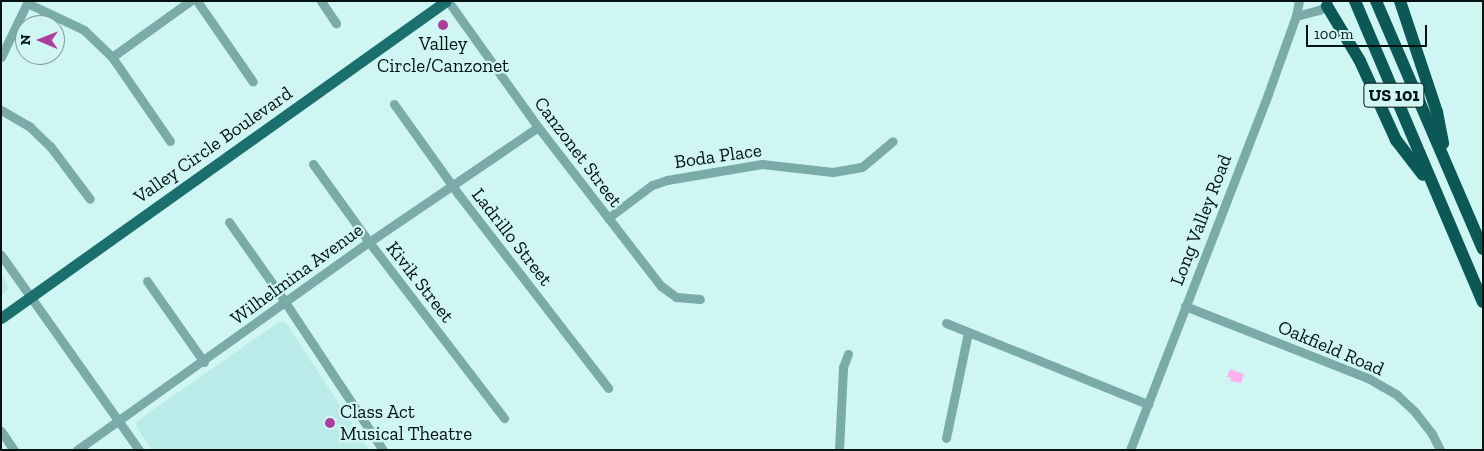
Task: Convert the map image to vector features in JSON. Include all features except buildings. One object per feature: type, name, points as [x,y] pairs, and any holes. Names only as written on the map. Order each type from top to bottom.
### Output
[{"type":"highway","name":"US 101","points":[[1355,1],[1483,302]]},
{"type":"highway","name":"US 101","points":[[1376,1],[1483,249]]},
{"type":"highway","points":[[1400,1],[1437,112],[1446,166]]},
{"type":"highway","points":[[1326,3],[1360,61],[1396,140],[1434,189]]},
{"type":"main road","name":"Valley Circle Boulevard","points":[[1,318],[447,1]]},
{"type":"street","points":[[112,57],[190,1]]},
{"type":"street","points":[[197,1],[254,82]]},
{"type":"street","points":[[321,1],[336,23]]},
{"type":"street","name":"Canzonet Street","points":[[447,1],[538,127],[669,294],[676,297],[700,299]]},
{"type":"street","name":"Long Valley Road","points":[[1130,450],[1296,16],[1298,1]]},
{"type":"street","points":[[1,57],[28,2],[84,30],[112,57],[170,141]]},
{"type":"street","points":[[1296,16],[1326,3]]},
{"type":"street","name":"Ladrillo Street","points":[[394,104],[452,186],[608,388]]},
{"type":"street","points":[[1,110],[30,127],[50,146],[90,199]]},
{"type":"street","name":"Wilhelmina Avenue","points":[[78,450],[204,362],[369,242],[538,127]]},
{"type":"street","name":"Boda Place","points":[[608,218],[652,185],[667,180],[762,164],[833,172],[862,167],[893,141]]},
{"type":"street","name":"Kivik Street","points":[[312,164],[369,242],[504,418]]},
{"type":"street","points":[[229,222],[383,450]]},
{"type":"street","points":[[1,255],[139,450]]},
{"type":"street","points":[[147,281],[204,362]]},
{"type":"street","name":"Oakfield Road","points":[[1185,306],[1368,378],[1397,395],[1415,412],[1432,434],[1440,450]]},
{"type":"street","points":[[946,323],[1148,404]]},
{"type":"street","points":[[946,438],[968,332]]},
{"type":"street","points":[[839,450],[843,367],[848,354]]},
{"type":"street","points":[[1,431],[14,450]]},
{"type":"shaded area","points":[[1,274],[9,288],[1,296]]},
{"type":"shaded area","points":[[283,321],[369,450],[152,450],[136,427],[137,421]]},
{"type":"shaded area","points":[[1230,369],[1244,374],[1241,383],[1230,381],[1231,378],[1227,377]]},
{"type":"place","name":"Valley Circle/Canzonet","points":[[443,25]]},
{"type":"place","name":"Class Act Musical Theatre","points":[[330,423]]}]
